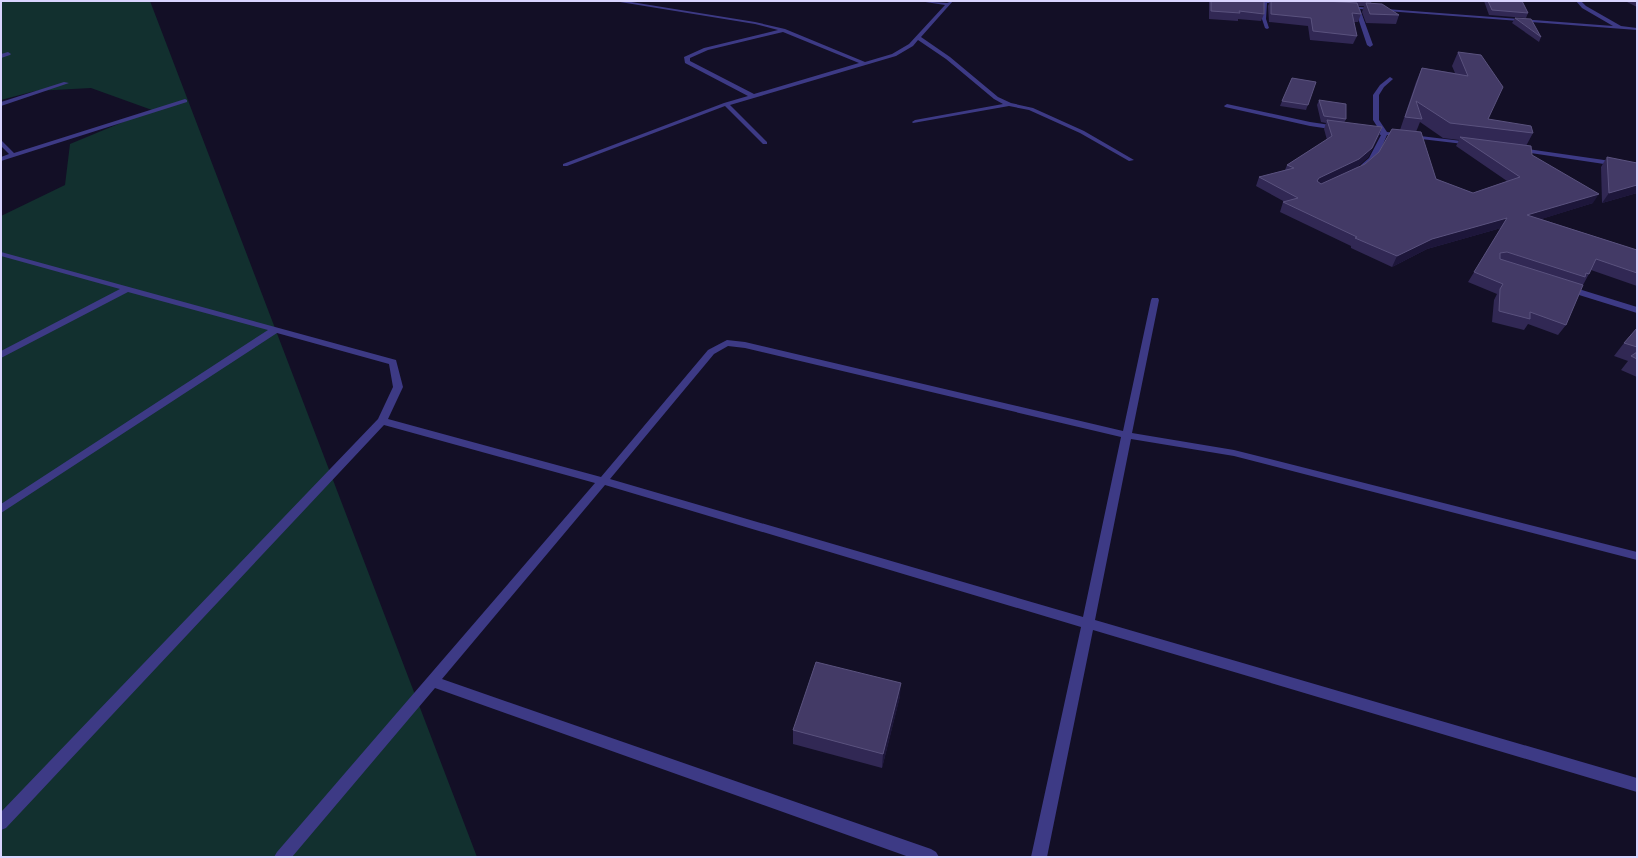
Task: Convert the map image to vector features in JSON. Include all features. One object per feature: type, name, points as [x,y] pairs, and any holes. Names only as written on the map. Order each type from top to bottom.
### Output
[{"type":"street","points":[[616,1],[735,19],[783,30],[865,64]]},
{"type":"street","points":[[921,1],[949,3]]},
{"type":"street","points":[[1251,1],[1286,3]]},
{"type":"street","points":[[1578,1],[1584,7],[1622,28]]},
{"type":"street","points":[[1265,2],[1264,19],[1267,28]]},
{"type":"street","points":[[565,165],[726,104],[865,64],[903,50],[918,38],[949,3]]},
{"type":"street","points":[[1341,7],[1637,29]]},
{"type":"street","points":[[1357,8],[1370,45]]},
{"type":"street","points":[[753,96],[687,62],[687,57],[706,49],[783,30]]},
{"type":"street","points":[[918,38],[948,58],[996,98],[1009,104],[1030,109],[1082,132],[1131,160]]},
{"type":"street","points":[[1,56],[8,54]]},
{"type":"street","points":[[1385,133],[1376,120],[1376,95],[1382,86],[1390,79]]},
{"type":"street","points":[[1,104],[66,82]]},
{"type":"street","points":[[1,159],[185,101]]},
{"type":"street","points":[[726,104],[765,143]]},
{"type":"street","points":[[915,122],[1009,104]]},
{"type":"street","points":[[1227,106],[1310,124],[1347,129]]},
{"type":"street","points":[[1362,131],[1476,145]]},
{"type":"street","points":[[1358,171],[1372,159],[1385,133]]},
{"type":"street","points":[[1,142],[13,155]]},
{"type":"street","points":[[1514,150],[1604,162],[1637,169]]},
{"type":"street","points":[[1,254],[393,362],[398,387],[382,421],[1,824]]},
{"type":"street","points":[[1557,285],[1637,310]]},
{"type":"street","points":[[1,355],[127,289]]},
{"type":"street","points":[[1039,857],[1155,300]]},
{"type":"street","points":[[1,509],[275,330]]},
{"type":"street","points":[[282,857],[604,481],[711,352],[727,343],[745,345],[1126,435],[1234,453],[1637,556]]},
{"type":"street","points":[[382,421],[604,481],[1088,622],[1637,785]]},
{"type":"street","points":[[432,682],[931,857]]},
{"type":"green space","points":[[1,1],[150,1],[477,857],[1,857],[1,216],[65,185],[70,144],[152,110],[91,88],[35,91],[1,100]]},
{"type":"building","points":[[1211,1],[1264,1],[1264,14],[1239,11],[1240,13],[1211,11]]},
{"type":"building","points":[[1271,1],[1326,1],[1357,3],[1361,14],[1352,13],[1357,36],[1313,31],[1311,18],[1271,14]]},
{"type":"building","points":[[1488,1],[1522,1],[1528,13],[1492,10]]},
{"type":"building","points":[[1366,3],[1382,4],[1399,15],[1370,14]]},
{"type":"building","points":[[1515,18],[1531,19],[1541,37]]},
{"type":"building","points":[[1458,52],[1481,55],[1503,87],[1488,119],[1531,126],[1533,133],[1450,123],[1416,101],[1422,119],[1405,117],[1422,68],[1468,76]]},
{"type":"building","points":[[1292,78],[1316,82],[1308,105],[1282,101]]},
{"type":"building","points":[[1319,100],[1346,104],[1346,119],[1324,116]]},
{"type":"building","points":[[1327,120],[1382,127],[1372,148],[1359,159],[1319,178],[1317,181],[1321,184],[1365,164],[1379,152],[1392,129],[1421,132],[1436,179],[1473,193],[1520,177],[1460,137],[1531,146],[1532,155],[1599,194],[1527,215],[1637,250],[1637,273],[1596,259],[1589,274],[1586,273],[1585,277],[1507,252],[1500,253],[1500,259],[1583,285],[1566,325],[1530,312],[1530,319],[1499,311],[1500,289],[1503,284],[1474,272],[1507,218],[1432,239],[1397,256],[1355,238],[1357,237],[1283,202],[1298,198],[1259,177],[1294,168],[1287,165],[1332,136]]},
{"type":"building","points":[[1607,157],[1637,163],[1637,185],[1609,193]]},
{"type":"building","points":[[1637,328],[1637,347],[1624,343]]},
{"type":"building","points":[[1637,352],[1637,359],[1631,356]]},
{"type":"building","points":[[816,662],[901,683],[883,754],[793,730]]}]
